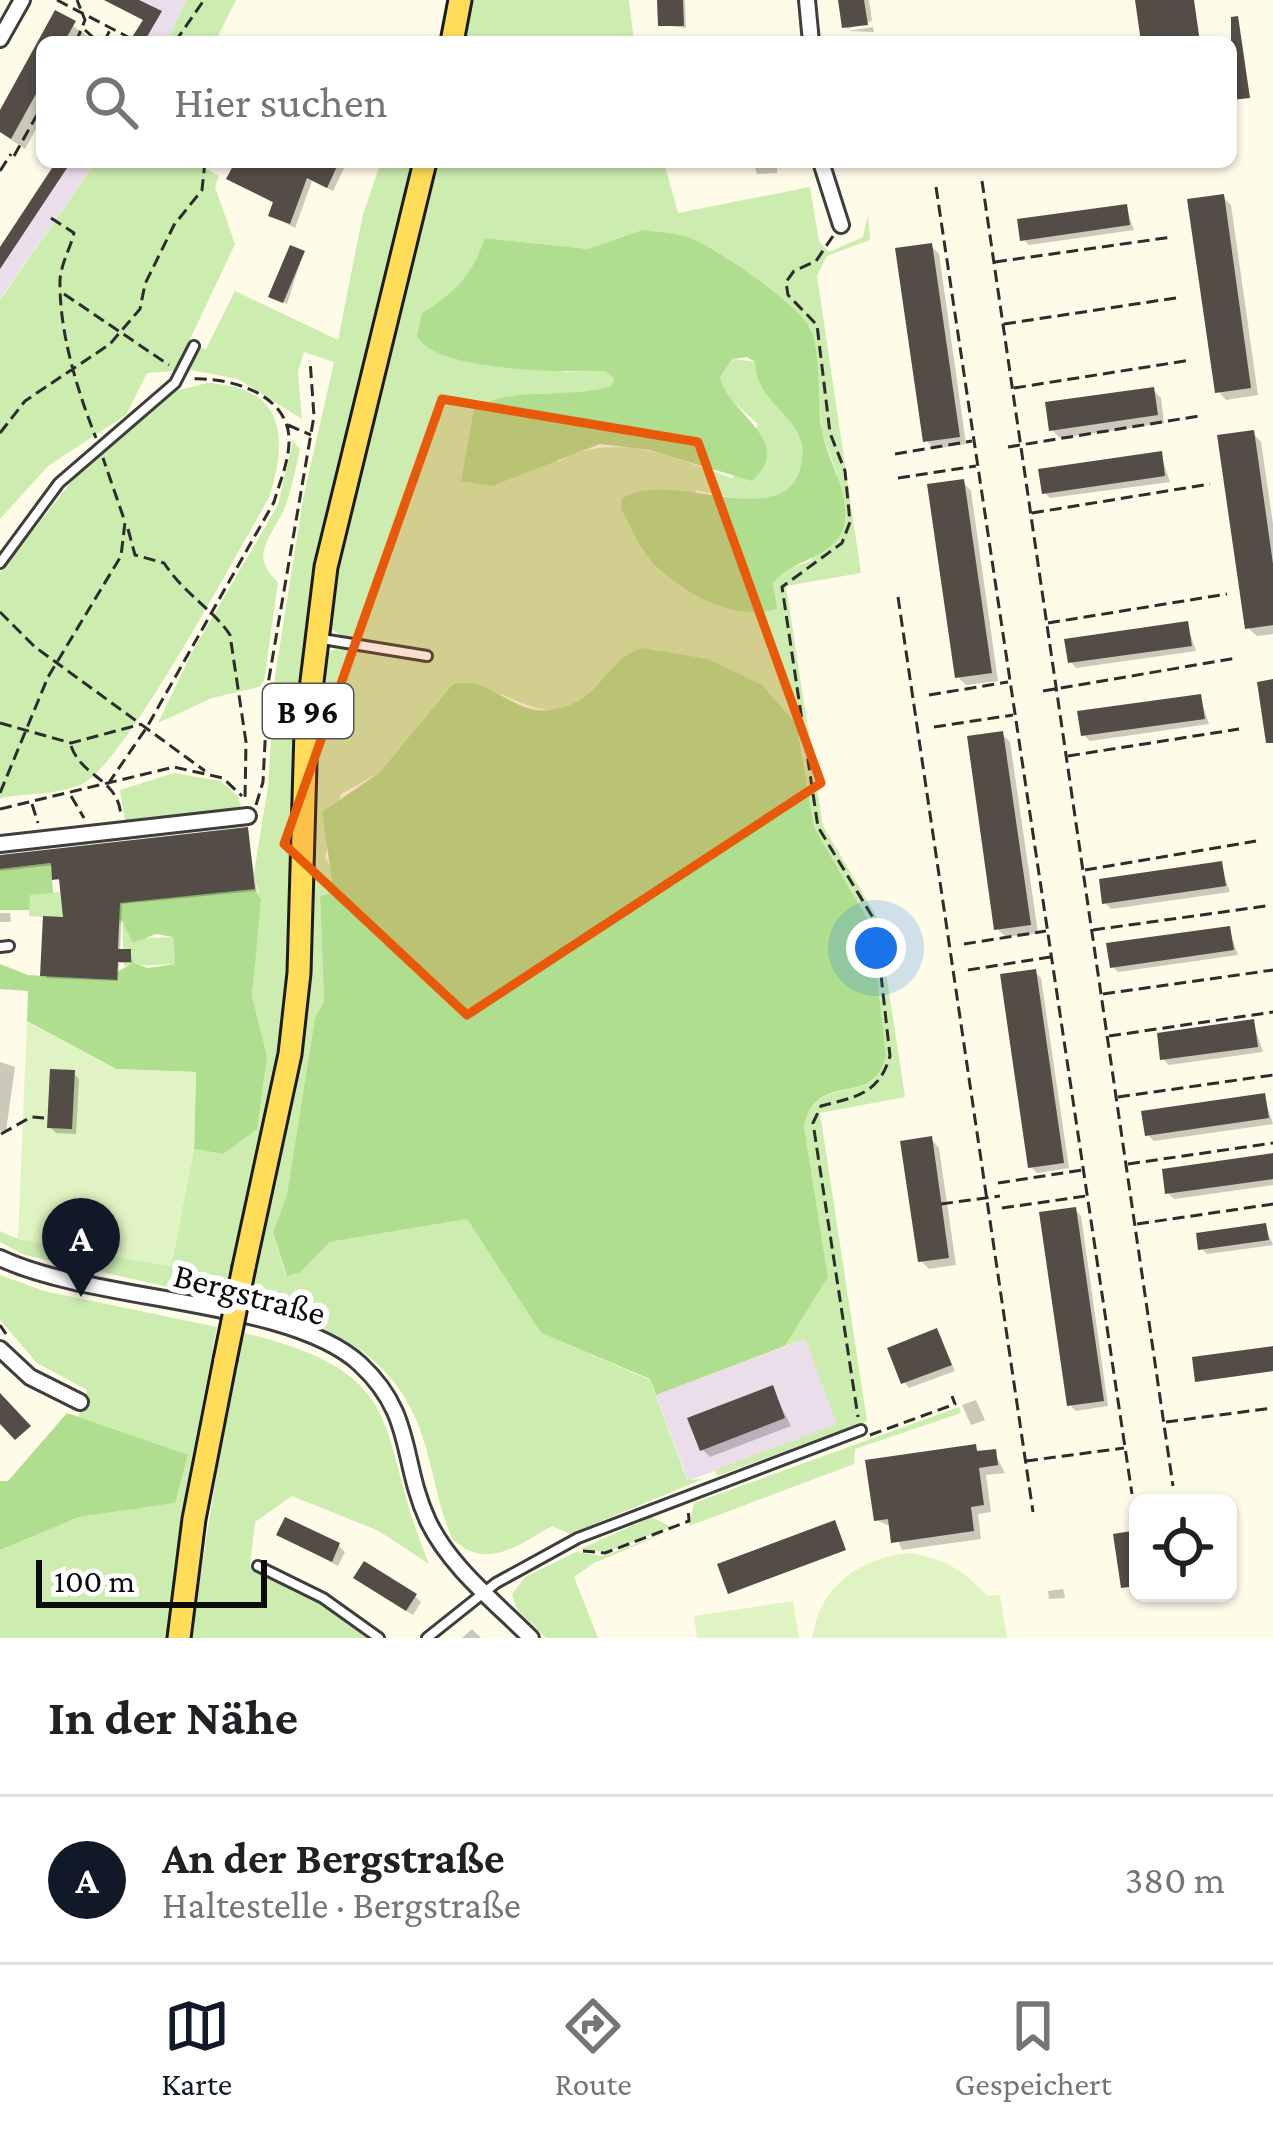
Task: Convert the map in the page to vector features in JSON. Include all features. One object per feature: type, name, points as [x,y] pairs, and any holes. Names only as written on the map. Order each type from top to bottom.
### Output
[{"type":"main road","points":[[453,36],[460,0]]},
{"type":"main road","name":"B 96","points":[[178,1638],[194,1520],[285,1076],[297,993],[315,638],[337,510],[423,168]]},
{"type":"street","points":[[0,38],[22,0]]},
{"type":"street","points":[[807,0],[810,36]]},
{"type":"street","points":[[823,168],[841,224]]},
{"type":"street","points":[[0,844],[246,808]]},
{"type":"street","name":"Bergstraße","points":[[0,1258],[47,1276],[305,1333],[356,1360],[394,1403],[411,1449],[420,1499],[442,1546],[531,1638]]},
{"type":"street","points":[[0,1349],[14,1364],[80,1402]]},
{"type":"street","points":[[0,1374],[14,1364]]},
{"type":"lane","points":[[0,563],[59,483],[175,383],[194,346]]},
{"type":"lane","points":[[315,638],[427,656]]},
{"type":"lane","points":[[427,1638],[485,1592],[597,1529],[862,1434]]},
{"type":"lane","points":[[258,1566],[323,1598],[379,1638]]},
{"type":"path","points":[[57,0],[126,36]]},
{"type":"path","points":[[76,0],[84,14],[79,36]]},
{"type":"path","points":[[180,36],[204,0]]},
{"type":"path","points":[[105,36],[111,28]]},
{"type":"path","points":[[83,29],[93,36]]},
{"type":"path","points":[[0,171],[36,116]]},
{"type":"path","points":[[0,433],[26,401],[74,368],[140,309],[145,284],[174,225],[202,190],[204,168]]},
{"type":"path","points":[[982,181],[1173,1486]]},
{"type":"path","points":[[935,188],[1132,1494]]},
{"type":"path","points":[[51,218],[74,233],[60,280],[75,391],[92,415],[135,555],[164,563],[183,593],[222,622],[233,650],[246,742],[246,808]]},
{"type":"path","points":[[841,224],[816,261],[794,271],[786,282],[788,295],[817,325],[830,434],[845,470],[850,522],[842,543],[782,587],[818,827],[874,921],[890,1057],[884,1077],[868,1093],[821,1106],[813,1123],[862,1434],[955,1404],[952,1396]]},
{"type":"path","points":[[994,262],[1172,237]]},
{"type":"path","points":[[64,294],[116,334],[181,372]]},
{"type":"path","points":[[1003,324],[1181,297]]},
{"type":"path","points":[[246,808],[263,782],[268,684],[311,435],[315,382],[310,360]]},
{"type":"path","points":[[1012,388],[1191,360]]},
{"type":"path","points":[[175,383],[206,378],[236,382],[267,400],[286,424],[311,435]]},
{"type":"path","points":[[1008,447],[1199,416]]},
{"type":"path","points":[[108,784],[274,502],[286,464],[286,424]]},
{"type":"path","points":[[895,454],[974,441]]},
{"type":"path","points":[[898,478],[977,466]]},
{"type":"path","points":[[1030,513],[1210,484]]},
{"type":"path","points":[[0,793],[58,663],[121,556],[125,522]]},
{"type":"path","points":[[1046,623],[1227,594]]},
{"type":"path","points":[[898,597],[1034,1512]]},
{"type":"path","points":[[0,612],[58,663],[207,772],[237,788],[246,808]]},
{"type":"path","points":[[1043,691],[1237,658]]},
{"type":"path","points":[[929,695],[1010,681]]},
{"type":"path","points":[[934,727],[1015,714]]},
{"type":"path","points":[[0,723],[71,743],[144,725]]},
{"type":"path","points":[[1066,757],[1239,729]]},
{"type":"path","points":[[71,743],[80,765],[118,796],[120,830]]},
{"type":"path","points":[[0,809],[174,767],[207,772]]},
{"type":"path","points":[[70,795],[80,806],[86,834]]},
{"type":"path","points":[[31,803],[38,840]]},
{"type":"path","points":[[1083,870],[1256,841]]},
{"type":"path","points":[[1092,931],[1266,906]]},
{"type":"path","points":[[964,944],[1048,931]]},
{"type":"path","points":[[968,970],[1051,956]]},
{"type":"path","points":[[1101,994],[1273,970]]},
{"type":"path","points":[[1107,1036],[1273,1012]]},
{"type":"path","points":[[1116,1097],[1273,1075]]},
{"type":"path","points":[[1,1134],[31,1118],[44,1118]]},
{"type":"path","points":[[1126,1164],[1273,1143]]},
{"type":"path","points":[[998,1183],[1083,1170]]},
{"type":"path","points":[[941,1204],[1000,1196]]},
{"type":"path","points":[[1002,1208],[1088,1196]]},
{"type":"path","points":[[1135,1225],[1273,1204]]},
{"type":"path","points":[[1164,1423],[1273,1408]]},
{"type":"path","points":[[1026,1461],[1125,1448]]},
{"type":"path","points":[[574,1551],[605,1553],[689,1522],[693,1502]]},
{"type":"highlighted area","points":[[442,399],[698,442],[821,783],[467,1015],[284,844]]},
{"type":"shaded area","points":[[104,0],[186,0],[170,36],[134,36],[143,20]]},
{"type":"shaded area","points":[[52,168],[92,168],[0,299],[0,247]]},
{"type":"shaded area","points":[[805,1339],[838,1424],[688,1481],[656,1395]]},
{"type":"green space","points":[[186,0],[236,0],[218,36],[170,36]]},
{"type":"green space","points":[[471,0],[629,0],[633,36],[464,36]]},
{"type":"green space","points":[[92,168],[205,168],[219,176],[215,187],[235,244],[175,371],[147,373],[126,415],[48,466],[0,519],[0,300]]},
{"type":"green space","points":[[379,168],[416,168],[316,566],[298,730],[289,972],[280,1051],[223,1299],[25,1255],[0,1242],[0,1231],[18,1239],[171,1266],[194,1149],[223,1154],[267,1056],[252,996],[260,899],[254,873],[268,787],[275,677],[303,499],[334,362],[304,352],[298,372],[302,419],[238,379],[186,369],[197,347],[206,349],[235,291],[338,340],[363,214]]},
{"type":"green space","points":[[435,168],[666,168],[678,213],[810,187],[819,241],[829,252],[863,237],[868,215],[870,240],[827,256],[817,276],[861,573],[786,586],[823,826],[878,919],[905,1097],[820,1113],[867,1421],[717,1476],[715,1470],[837,1424],[805,1339],[785,1346],[828,1277],[804,1126],[822,1098],[870,1082],[886,1056],[872,927],[814,827],[797,724],[614,665],[594,692],[575,706],[556,711],[475,687],[452,685],[379,773],[341,794],[325,857],[333,871],[334,894],[320,896],[324,1002],[315,1017],[287,1194],[273,1234],[286,1275],[301,1272],[330,1242],[467,1219],[541,1333],[650,1380],[687,1480],[703,1479],[570,1534],[552,1526],[504,1551],[491,1554],[466,1549],[453,1540],[418,1424],[389,1376],[371,1358],[327,1331],[250,1306],[300,1056],[309,975],[324,654],[339,648],[341,635],[327,626],[335,569]],"holes":[[[642,230],[811,327],[822,434],[837,474],[811,561],[782,571],[773,584],[695,490],[740,499],[770,498],[783,493],[800,469],[801,441],[761,386],[755,362],[734,359],[720,377],[723,393],[758,424],[732,478],[666,455],[623,447],[580,452],[558,462],[539,393],[582,395],[611,386],[614,377],[605,371],[564,372],[422,313],[461,282],[485,238],[588,249]]]},
{"type":"green space","points":[[642,230],[687,237],[715,251],[775,292],[811,330],[822,431],[843,497],[845,520],[841,533],[825,551],[773,584],[777,609],[728,609],[682,587],[651,561],[621,509],[622,499],[643,491],[748,499],[771,497],[789,488],[800,469],[801,441],[767,396],[755,362],[747,357],[733,359],[720,377],[767,453],[752,481],[649,450],[600,444],[492,486],[461,481],[474,409],[506,397],[594,390],[611,386],[614,378],[605,371],[504,368],[450,357],[417,337],[422,313],[461,282],[485,238],[588,249]]},
{"type":"green space","points":[[207,383],[253,394],[275,419],[278,455],[269,498],[152,698],[101,768],[73,788],[0,798],[0,573],[82,468],[175,391]]},
{"type":"green space","points":[[293,440],[300,450],[292,486],[263,554],[278,582],[264,681],[259,687],[212,698],[158,723],[192,652],[278,505]]},
{"type":"green space","points":[[642,648],[708,659],[762,685],[797,725],[814,827],[872,927],[886,1056],[869,1082],[821,1098],[804,1126],[828,1277],[785,1346],[656,1395],[650,1379],[541,1333],[467,1219],[330,1242],[301,1272],[287,1276],[273,1233],[287,1194],[315,1017],[324,1002],[320,896],[334,893],[322,812],[379,773],[452,685],[477,685],[524,707],[550,710],[581,699],[628,654]]},
{"type":"green space","points":[[174,773],[220,781],[238,796],[241,808],[125,821],[120,790]]},
{"type":"green space","points":[[51,863],[53,893],[30,895],[29,910],[0,910],[0,869]]},
{"type":"green space","points":[[255,889],[261,899],[252,996],[267,1056],[257,1129],[223,1154],[194,1149],[196,1072],[116,1069],[27,1021],[28,991],[0,989],[0,964],[28,975],[116,980],[117,972],[133,963],[148,968],[175,964],[173,937],[156,934],[133,943],[122,921],[90,919],[84,906]]},
{"type":"green space","points":[[61,892],[118,922],[29,916],[29,895]]},
{"type":"green space","points":[[122,924],[149,938],[173,937],[175,964],[124,966]]},
{"type":"green space","points":[[27,1021],[116,1069],[196,1072],[194,1149],[171,1266],[18,1239]]},
{"type":"green space","points":[[0,1275],[44,1291],[217,1327],[181,1516],[168,1638],[0,1638],[0,1550],[79,1517],[174,1503],[188,1456],[78,1418],[87,1390],[37,1363],[0,1320]]},
{"type":"green space","points":[[245,1333],[300,1349],[338,1368],[364,1389],[380,1414],[429,1564],[379,1531],[292,1496],[255,1522],[250,1566],[321,1601],[373,1638],[190,1638],[235,1362]]},
{"type":"green space","points":[[959,1407],[961,1413],[855,1449],[854,1464],[689,1526],[694,1503]]},
{"type":"green space","points":[[67,1413],[188,1455],[175,1503],[79,1517],[0,1550],[0,1481],[8,1481]]},
{"type":"green space","points":[[652,1517],[671,1527],[606,1552],[580,1549]]},
{"type":"green space","points":[[673,1530],[594,1563],[574,1577],[598,1638],[546,1638],[516,1608],[512,1594],[525,1577],[576,1552],[603,1556]]},
{"type":"green space","points":[[909,1553],[952,1567],[987,1596],[1000,1595],[1007,1638],[812,1638],[824,1603],[845,1578],[874,1561]]},
{"type":"green space","points":[[793,1601],[799,1638],[697,1638],[694,1616]]},
{"type":"building","points":[[104,0],[139,0],[162,11],[147,36],[133,36],[143,20]]},
{"type":"building","points":[[657,0],[683,0],[684,26],[658,26]]},
{"type":"building","points":[[838,0],[864,0],[868,25],[842,28]]},
{"type":"building","points":[[1135,0],[1194,0],[1199,36],[1140,36]]},
{"type":"building","points":[[55,10],[76,21],[67,36],[41,36]]},
{"type":"building","points":[[1238,16],[1250,98],[1237,99],[1237,36],[1231,36],[1231,17]]},
{"type":"building","points":[[36,45],[36,94],[11,139],[0,132],[0,110]]},
{"type":"building","points":[[52,168],[67,168],[0,269],[0,247]]},
{"type":"building","points":[[232,168],[336,168],[327,188],[307,178],[290,224],[268,216],[273,202],[226,179]]},
{"type":"building","points":[[1224,194],[1251,388],[1215,393],[1187,199]]},
{"type":"building","points":[[1127,204],[1130,225],[1020,241],[1017,219]]},
{"type":"building","points":[[932,243],[960,437],[923,442],[895,248]]},
{"type":"building","points":[[290,245],[305,251],[283,303],[268,297]]},
{"type":"building","points":[[1154,387],[1158,415],[1049,431],[1045,402]]},
{"type":"building","points":[[1254,430],[1273,564],[1273,625],[1245,629],[1217,435]]},
{"type":"building","points":[[1162,451],[1165,476],[1042,494],[1038,469]]},
{"type":"building","points":[[964,479],[992,673],[955,678],[927,484]]},
{"type":"building","points":[[1188,621],[1192,646],[1068,663],[1064,639]]},
{"type":"building","points":[[1273,679],[1273,743],[1266,743],[1257,682]]},
{"type":"building","points":[[1201,694],[1205,719],[1081,736],[1077,711]]},
{"type":"building","points":[[1003,731],[1031,925],[994,930],[967,736]]},
{"type":"building","points":[[248,827],[255,889],[120,903],[118,949],[131,949],[131,962],[118,962],[117,980],[40,976],[43,916],[63,917],[59,879],[52,880],[51,863],[0,869],[0,855]]},
{"type":"building","points":[[1222,861],[1226,886],[1102,904],[1099,879]]},
{"type":"building","points":[[1230,926],[1234,950],[1110,968],[1106,943]]},
{"type":"building","points":[[1036,969],[1064,1163],[1028,1168],[1000,974]]},
{"type":"building","points":[[1254,1019],[1258,1047],[1160,1060],[1157,1033]]},
{"type":"building","points":[[50,1069],[75,1070],[72,1129],[47,1128]]},
{"type":"building","points":[[1265,1093],[1269,1118],[1145,1136],[1141,1111]]},
{"type":"building","points":[[932,1136],[949,1258],[918,1262],[900,1141]]},
{"type":"building","points":[[1273,1153],[1273,1179],[1165,1194],[1162,1169]]},
{"type":"building","points":[[1076,1207],[1104,1401],[1067,1406],[1039,1212]]},
{"type":"building","points":[[1266,1223],[1269,1240],[1198,1250],[1196,1233]]},
{"type":"building","points":[[937,1328],[952,1365],[901,1384],[887,1348]]},
{"type":"building","points":[[1273,1346],[1273,1371],[1195,1382],[1192,1357]]},
{"type":"building","points":[[773,1385],[785,1418],[700,1451],[687,1418]]},
{"type":"building","points":[[0,1393],[31,1426],[15,1440],[0,1424]]},
{"type":"building","points":[[976,1444],[977,1451],[996,1449],[998,1465],[979,1468],[984,1505],[971,1507],[974,1531],[891,1543],[888,1519],[874,1521],[865,1460]]},
{"type":"building","points":[[285,1517],[340,1543],[332,1562],[276,1535]]},
{"type":"building","points":[[835,1520],[846,1550],[728,1594],[717,1564]]},
{"type":"building","points":[[1129,1531],[1129,1587],[1121,1588],[1113,1534]]},
{"type":"building","points":[[364,1561],[417,1594],[406,1611],[353,1578]]},
{"type":"place","name":"An der Bergstraße","points":[[81,1297]]}]
